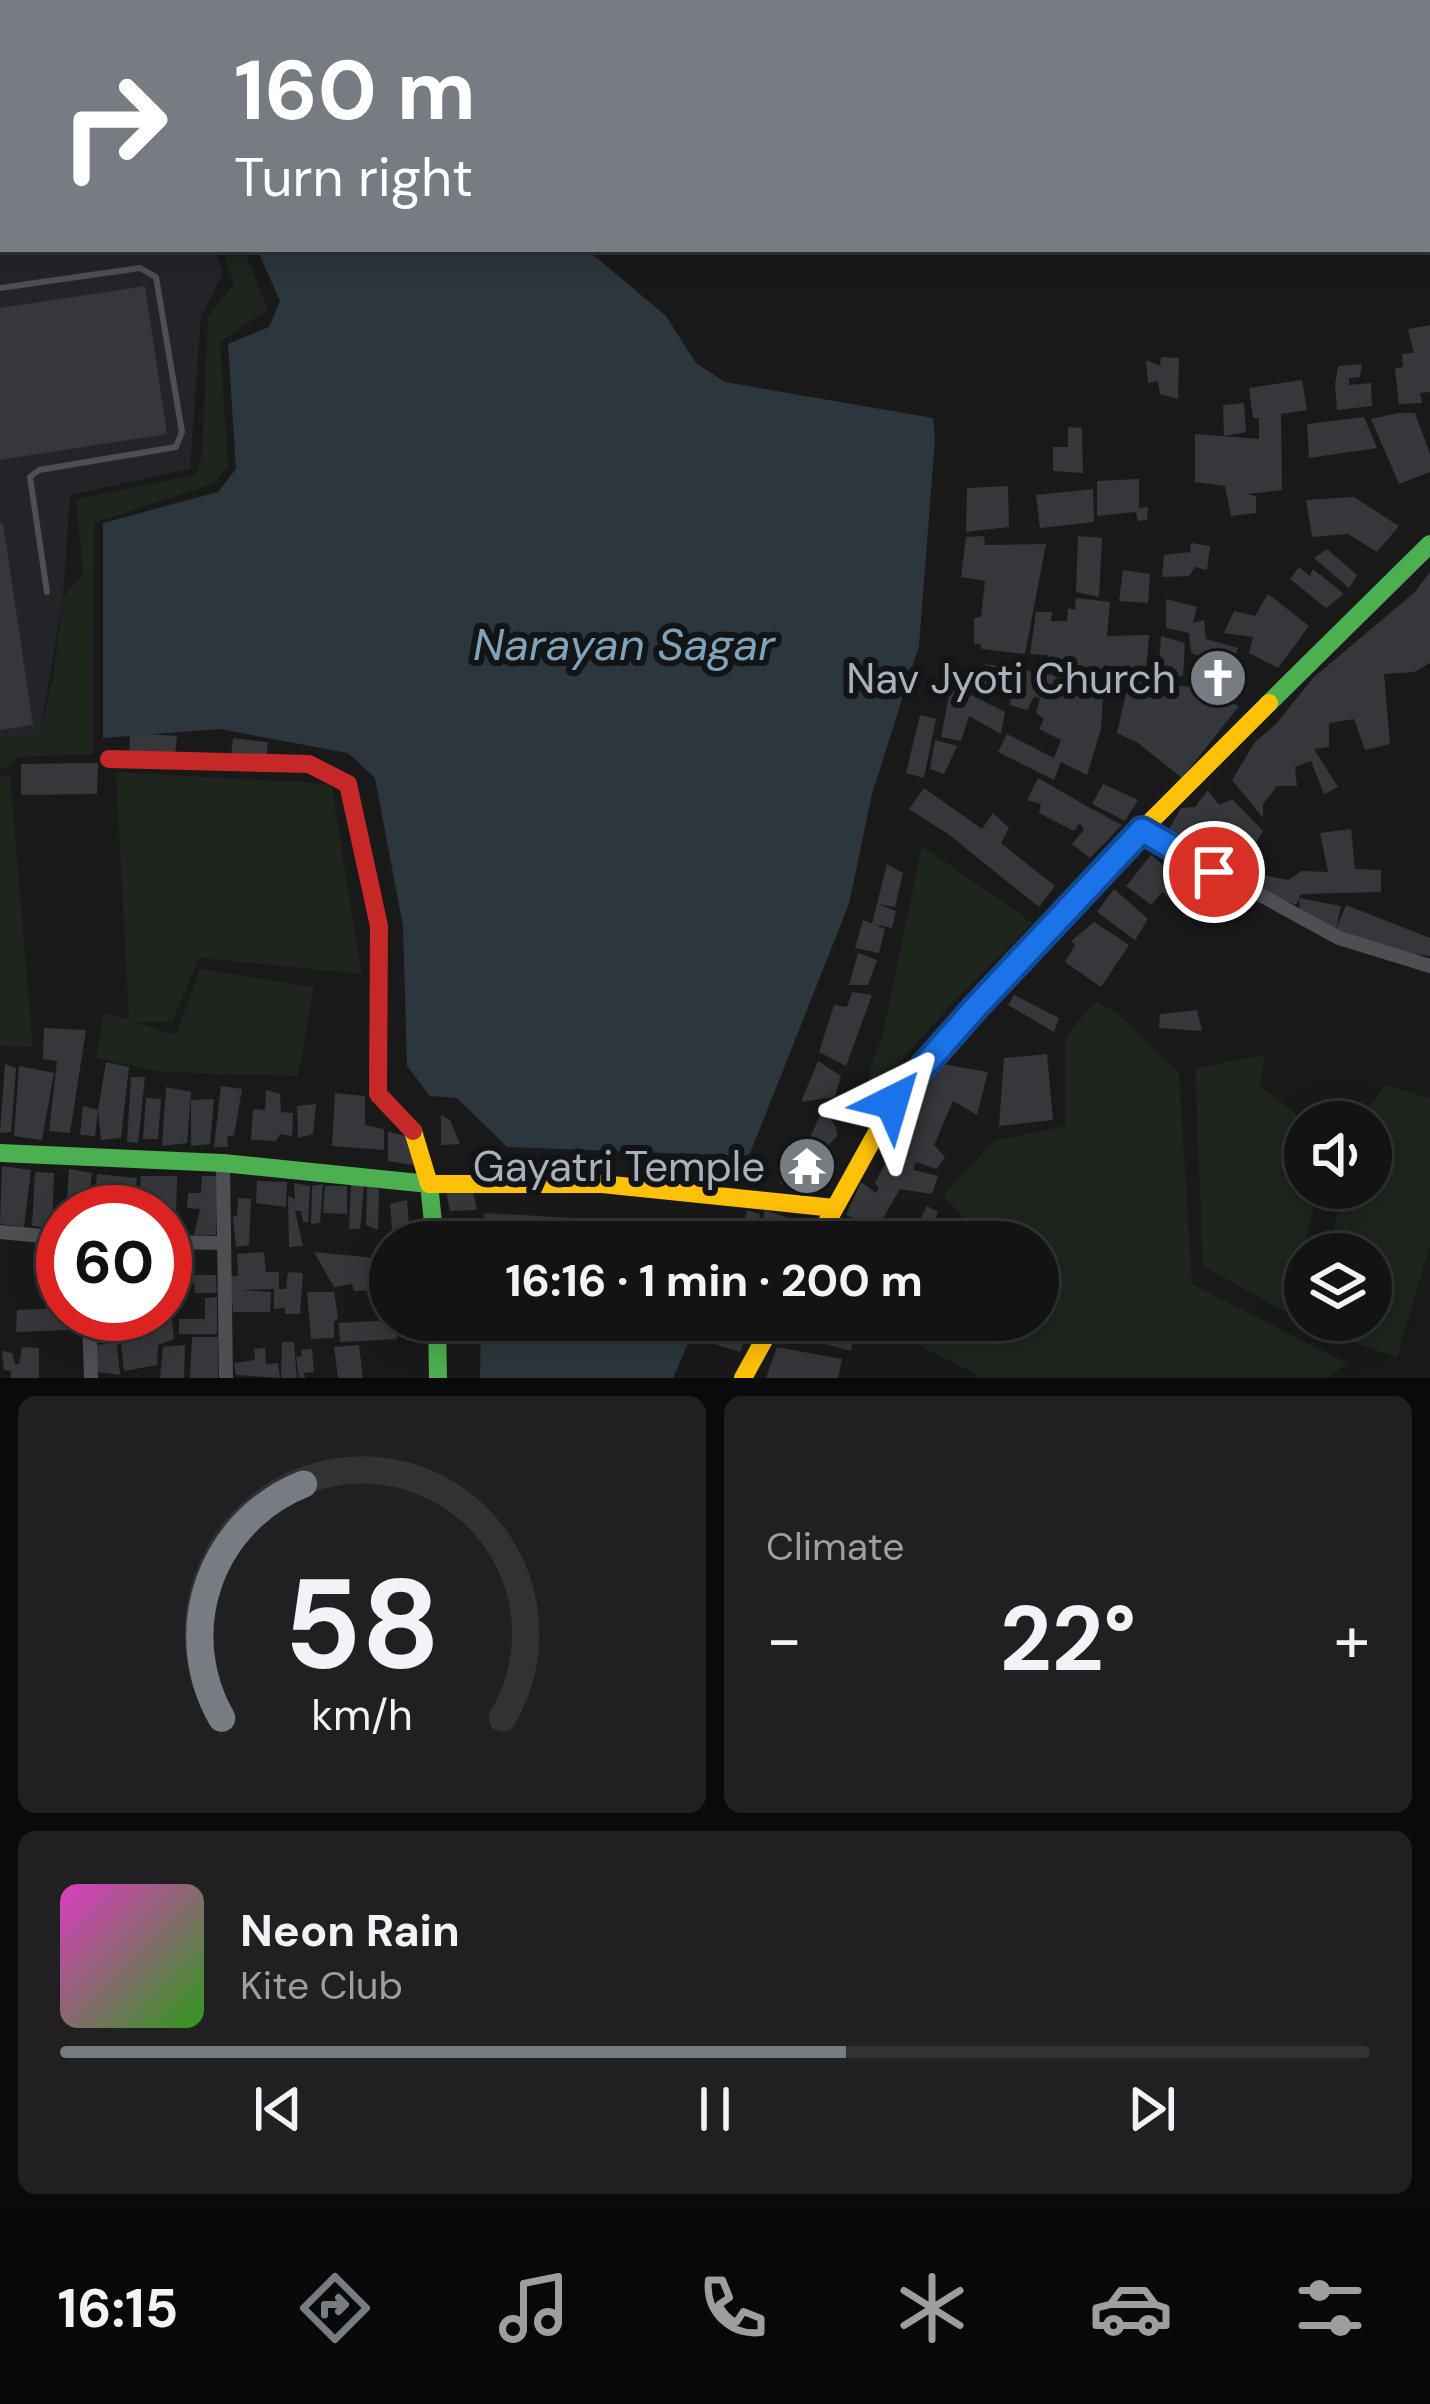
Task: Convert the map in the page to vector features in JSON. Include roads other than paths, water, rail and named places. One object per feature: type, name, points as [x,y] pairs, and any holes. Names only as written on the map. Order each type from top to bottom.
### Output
[{"type":"main road","points":[[828,1221],[892,1102],[975,1008],[1142,830],[1430,544]]},
{"type":"main road","points":[[109,759],[310,764],[348,784],[379,926],[378,1094],[414,1132],[429,1184],[433,1221]]},
{"type":"main road","points":[[0,1153],[223,1163],[429,1184],[602,1184],[835,1208]]},
{"type":"main road","points":[[437,1341],[438,1377]]},
{"type":"main road","points":[[743,1378],[763,1341]]},
{"type":"street","points":[[1142,830],[1339,938],[1430,966]]},
{"type":"street","points":[[223,1163],[226,1378]]},
{"type":"street","points":[[0,1232],[36,1235]]},
{"type":"street","points":[[192,1242],[222,1243]]},
{"type":"street","points":[[90,1341],[91,1378]]},
{"type":"street","points":[[424,1378],[438,1377]]},
{"type":"lane","points":[[0,288],[140,268],[156,277],[182,432],[176,447],[39,470],[30,477],[47,592]]},
{"type":"water","name":"Narayan Sagar","points":[[258,252],[590,252],[666,316],[696,363],[725,382],[933,418],[919,646],[872,794],[849,904],[749,1156],[507,1147],[457,1098],[430,1096],[407,1066],[403,926],[375,778],[348,753],[220,729],[103,738],[103,523],[218,492],[236,469],[228,344],[269,327],[280,301]]},
{"type":"water","points":[[484,1213],[625,1221],[483,1221]]},
{"type":"water","points":[[481,1341],[689,1341],[673,1378],[480,1378]]},
{"type":"place","name":"Nav Jyoti Church","points":[[1218,678]]},
{"type":"place","name":"Gayatri Temple","points":[[807,1166]]}]
